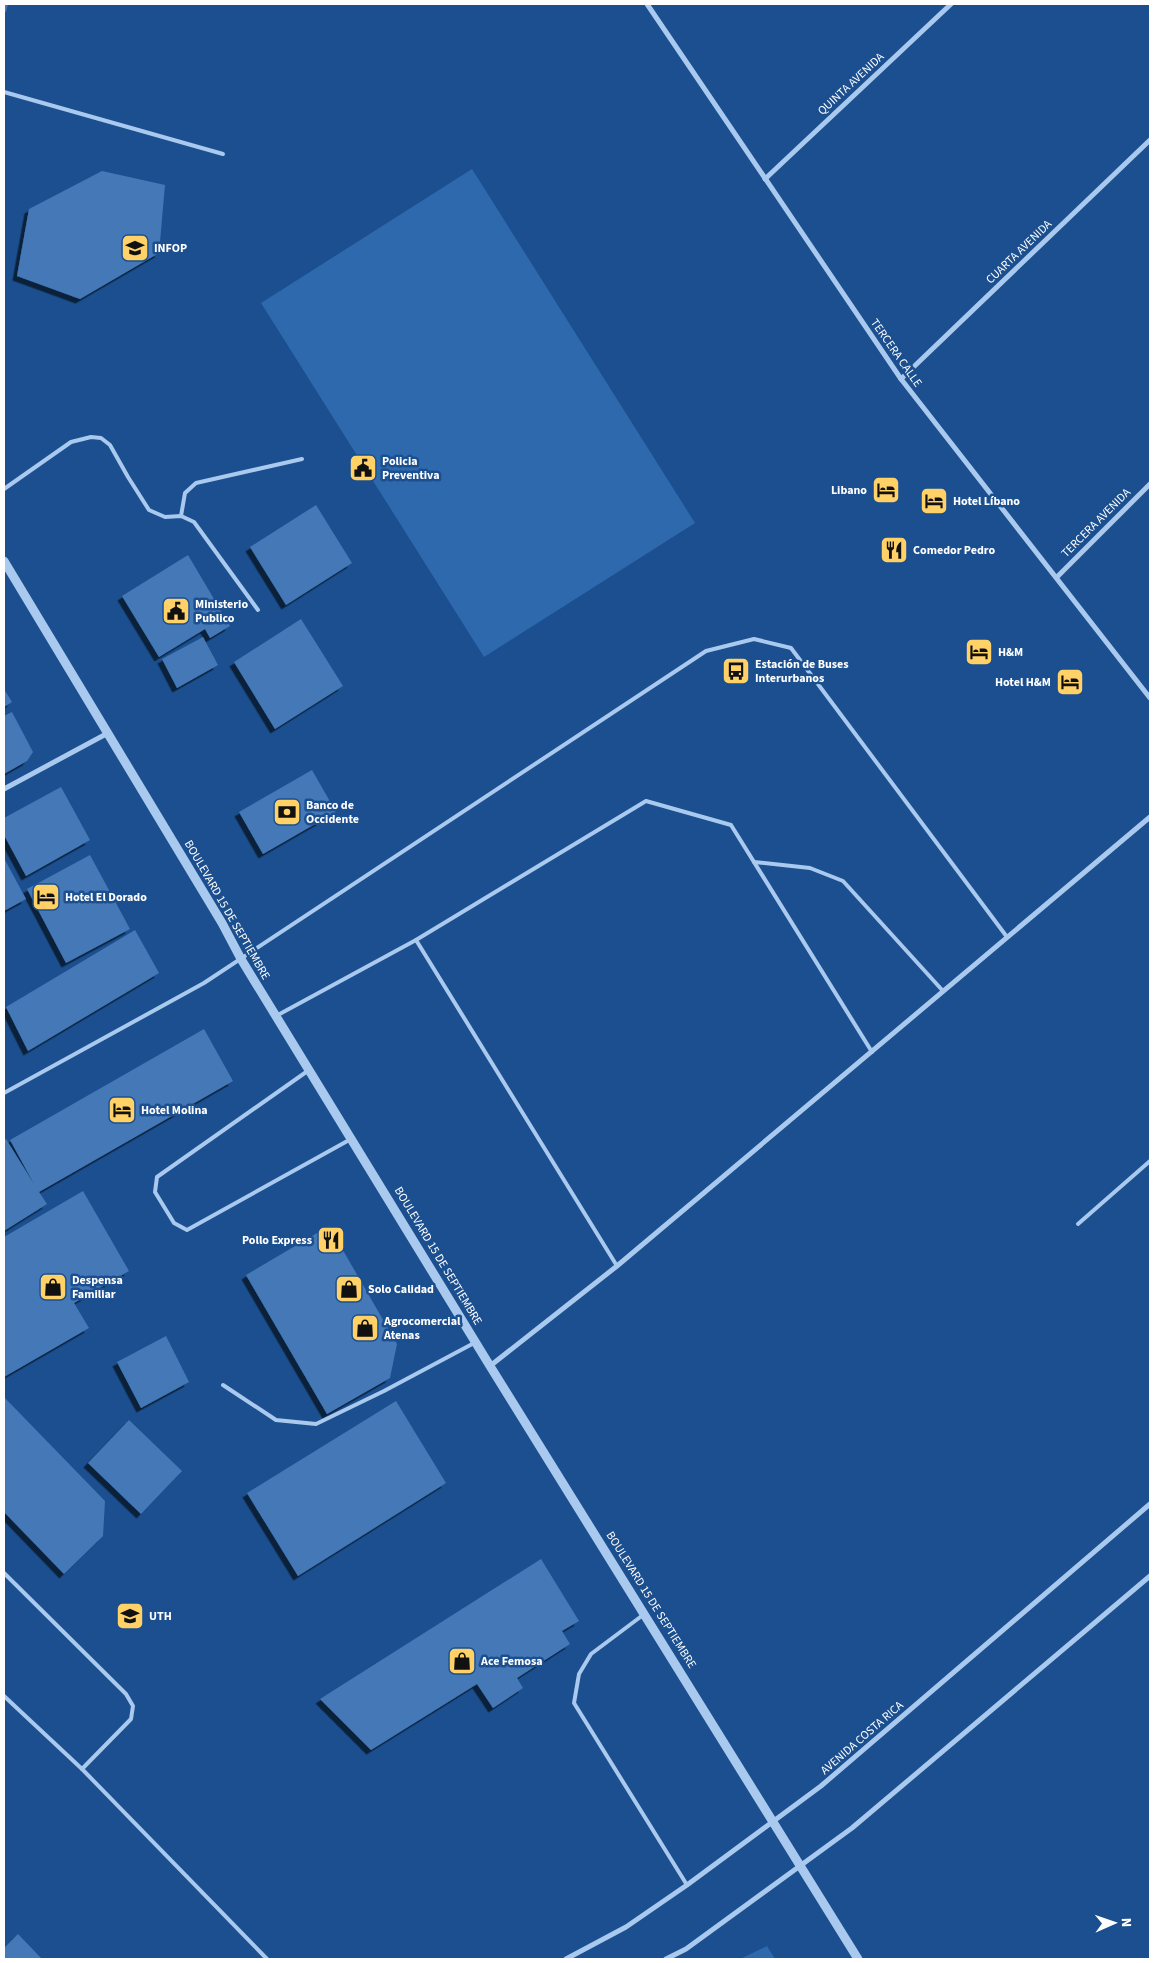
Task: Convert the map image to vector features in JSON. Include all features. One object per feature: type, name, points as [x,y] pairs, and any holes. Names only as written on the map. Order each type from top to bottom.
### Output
[{"type":"street","name":"TERCERA CALLE","points":[[647,4],[901,379],[1150,698]]},
{"type":"street","name":"QUINTA AVENIDA","points":[[765,179],[951,4]]},
{"type":"street","name":"CUARTA AVENIDA","points":[[901,379],[1150,140]]},
{"type":"street","name":"TERCERA AVENIDA","points":[[1057,577],[1150,484]]},
{"type":"street","name":"BOULEVARD 15 DE SEPTIEMBRE","points":[[4,561],[222,923],[241,959],[490,1366],[858,1959]]},
{"type":"street","points":[[4,789],[108,732]]},
{"type":"street","points":[[490,1366],[617,1266],[1150,817]]},
{"type":"street","name":"AVENIDA COSTA RICA","points":[[566,1959],[626,1927],[688,1885],[821,1786],[1150,1504]]},
{"type":"street","points":[[666,1959],[686,1949],[852,1828],[1150,1576]]},
{"type":"lane","points":[[4,92],[223,154]]},
{"type":"lane","points":[[4,489],[71,442],[91,437],[101,438],[110,446],[149,510],[165,517],[181,516],[194,522],[258,610]]},
{"type":"lane","points":[[181,516],[185,493],[196,482],[302,459]]},
{"type":"lane","points":[[4,1093],[204,982],[241,959],[706,651],[754,639],[791,648],[1007,937]]},
{"type":"lane","points":[[276,1016],[416,940],[646,801],[731,826],[872,1052]]},
{"type":"lane","points":[[754,862],[810,868],[843,881],[943,991]]},
{"type":"lane","points":[[416,940],[617,1266]]},
{"type":"lane","points":[[309,1070],[157,1176],[155,1192],[174,1223],[187,1230],[351,1138]]},
{"type":"lane","points":[[1078,1224],[1150,1161]]},
{"type":"lane","points":[[223,1384],[276,1420],[316,1424],[384,1392],[476,1342]]},
{"type":"lane","points":[[4,1573],[126,1694],[132,1706],[131,1719],[82,1769]]},
{"type":"lane","points":[[644,1613],[591,1654],[579,1674],[574,1703],[688,1885]]},
{"type":"lane","points":[[4,1696],[82,1769],[267,1959]]},
{"type":"shaded area","points":[[472,169],[695,523],[484,657],[261,303]]},
{"type":"shaded area","points":[[767,1946],[775,1959],[740,1959]]},
{"type":"building","points":[[4,4],[8,4],[6,12],[4,11]]},
{"type":"building","points":[[102,171],[165,185],[159,253],[80,299],[17,276],[29,209]]},
{"type":"building","points":[[316,505],[352,563],[286,605],[250,547]]},
{"type":"building","name":"Ministerio Publico","points":[[188,555],[230,626],[210,638],[205,629],[159,657],[122,596]]},
{"type":"building","points":[[301,619],[343,686],[275,729],[234,662]]},
{"type":"building","points":[[203,637],[218,665],[177,688],[162,659]]},
{"type":"building","points":[[4,689],[12,702],[4,707]]},
{"type":"building","points":[[12,712],[33,752],[27,761],[4,774],[4,716]]},
{"type":"building","name":"Banco de Occidente","points":[[312,770],[336,812],[263,854],[239,812]]},
{"type":"building","points":[[61,787],[90,840],[26,876],[4,835],[4,818]]},
{"type":"building","points":[[90,855],[130,929],[66,963],[27,889]]},
{"type":"building","points":[[4,858],[26,899],[4,911]]},
{"type":"building","points":[[135,930],[159,973],[28,1051],[6,1007]]},
{"type":"building","name":"Hotel Molina","points":[[204,1029],[233,1081],[39,1192],[47,1204],[4,1231],[4,1140],[6,1139],[34,1184],[10,1140]]},
{"type":"building","name":"Despensa Familiar","points":[[83,1191],[129,1271],[74,1303],[89,1328],[4,1377],[4,1237]]},
{"type":"building","points":[[329,1226],[397,1344],[390,1378],[327,1414],[246,1275]]},
{"type":"building","points":[[166,1336],[189,1382],[141,1408],[117,1362]]},
{"type":"building","points":[[4,1397],[105,1501],[103,1536],[64,1574],[4,1512]]},
{"type":"building","points":[[396,1401],[446,1483],[298,1576],[247,1493]]},
{"type":"building","points":[[129,1420],[182,1471],[141,1514],[88,1463]]},
{"type":"building","name":"Ace Femosa","points":[[541,1559],[579,1621],[562,1631],[570,1644],[517,1678],[523,1688],[493,1708],[477,1684],[371,1750],[320,1699]]},
{"type":"building","points":[[18,1934],[42,1959],[4,1959],[4,1948]]},
{"type":"place","name":"INFOP","points":[[135,248]]},
{"type":"place","name":"Policia Preventiva","points":[[363,468]]},
{"type":"place","name":"Libano","points":[[886,490]]},
{"type":"place","name":"Hotel Líbano","points":[[934,501]]},
{"type":"place","name":"Comedor Pedro","points":[[894,550]]},
{"type":"place","name":"Ministerio Publico","points":[[176,611]]},
{"type":"place","name":"H&M","points":[[979,652]]},
{"type":"place","name":"Estación de Buses Interurbanos","points":[[736,671]]},
{"type":"place","name":"Hotel H&M","points":[[1070,682]]},
{"type":"place","name":"Banco de Occidente","points":[[287,812]]},
{"type":"place","name":"Hotel El Dorado","points":[[46,897]]},
{"type":"place","name":"Hotel Molina","points":[[122,1110]]},
{"type":"place","name":"Pollo Express","points":[[331,1240]]},
{"type":"place","name":"Despensa Familiar","points":[[53,1287]]},
{"type":"place","name":"Solo Calidad","points":[[349,1289]]},
{"type":"place","name":"Agrocomercial Atenas","points":[[365,1328]]},
{"type":"place","name":"UTH","points":[[130,1616]]},
{"type":"place","name":"Ace Femosa","points":[[462,1661]]}]
